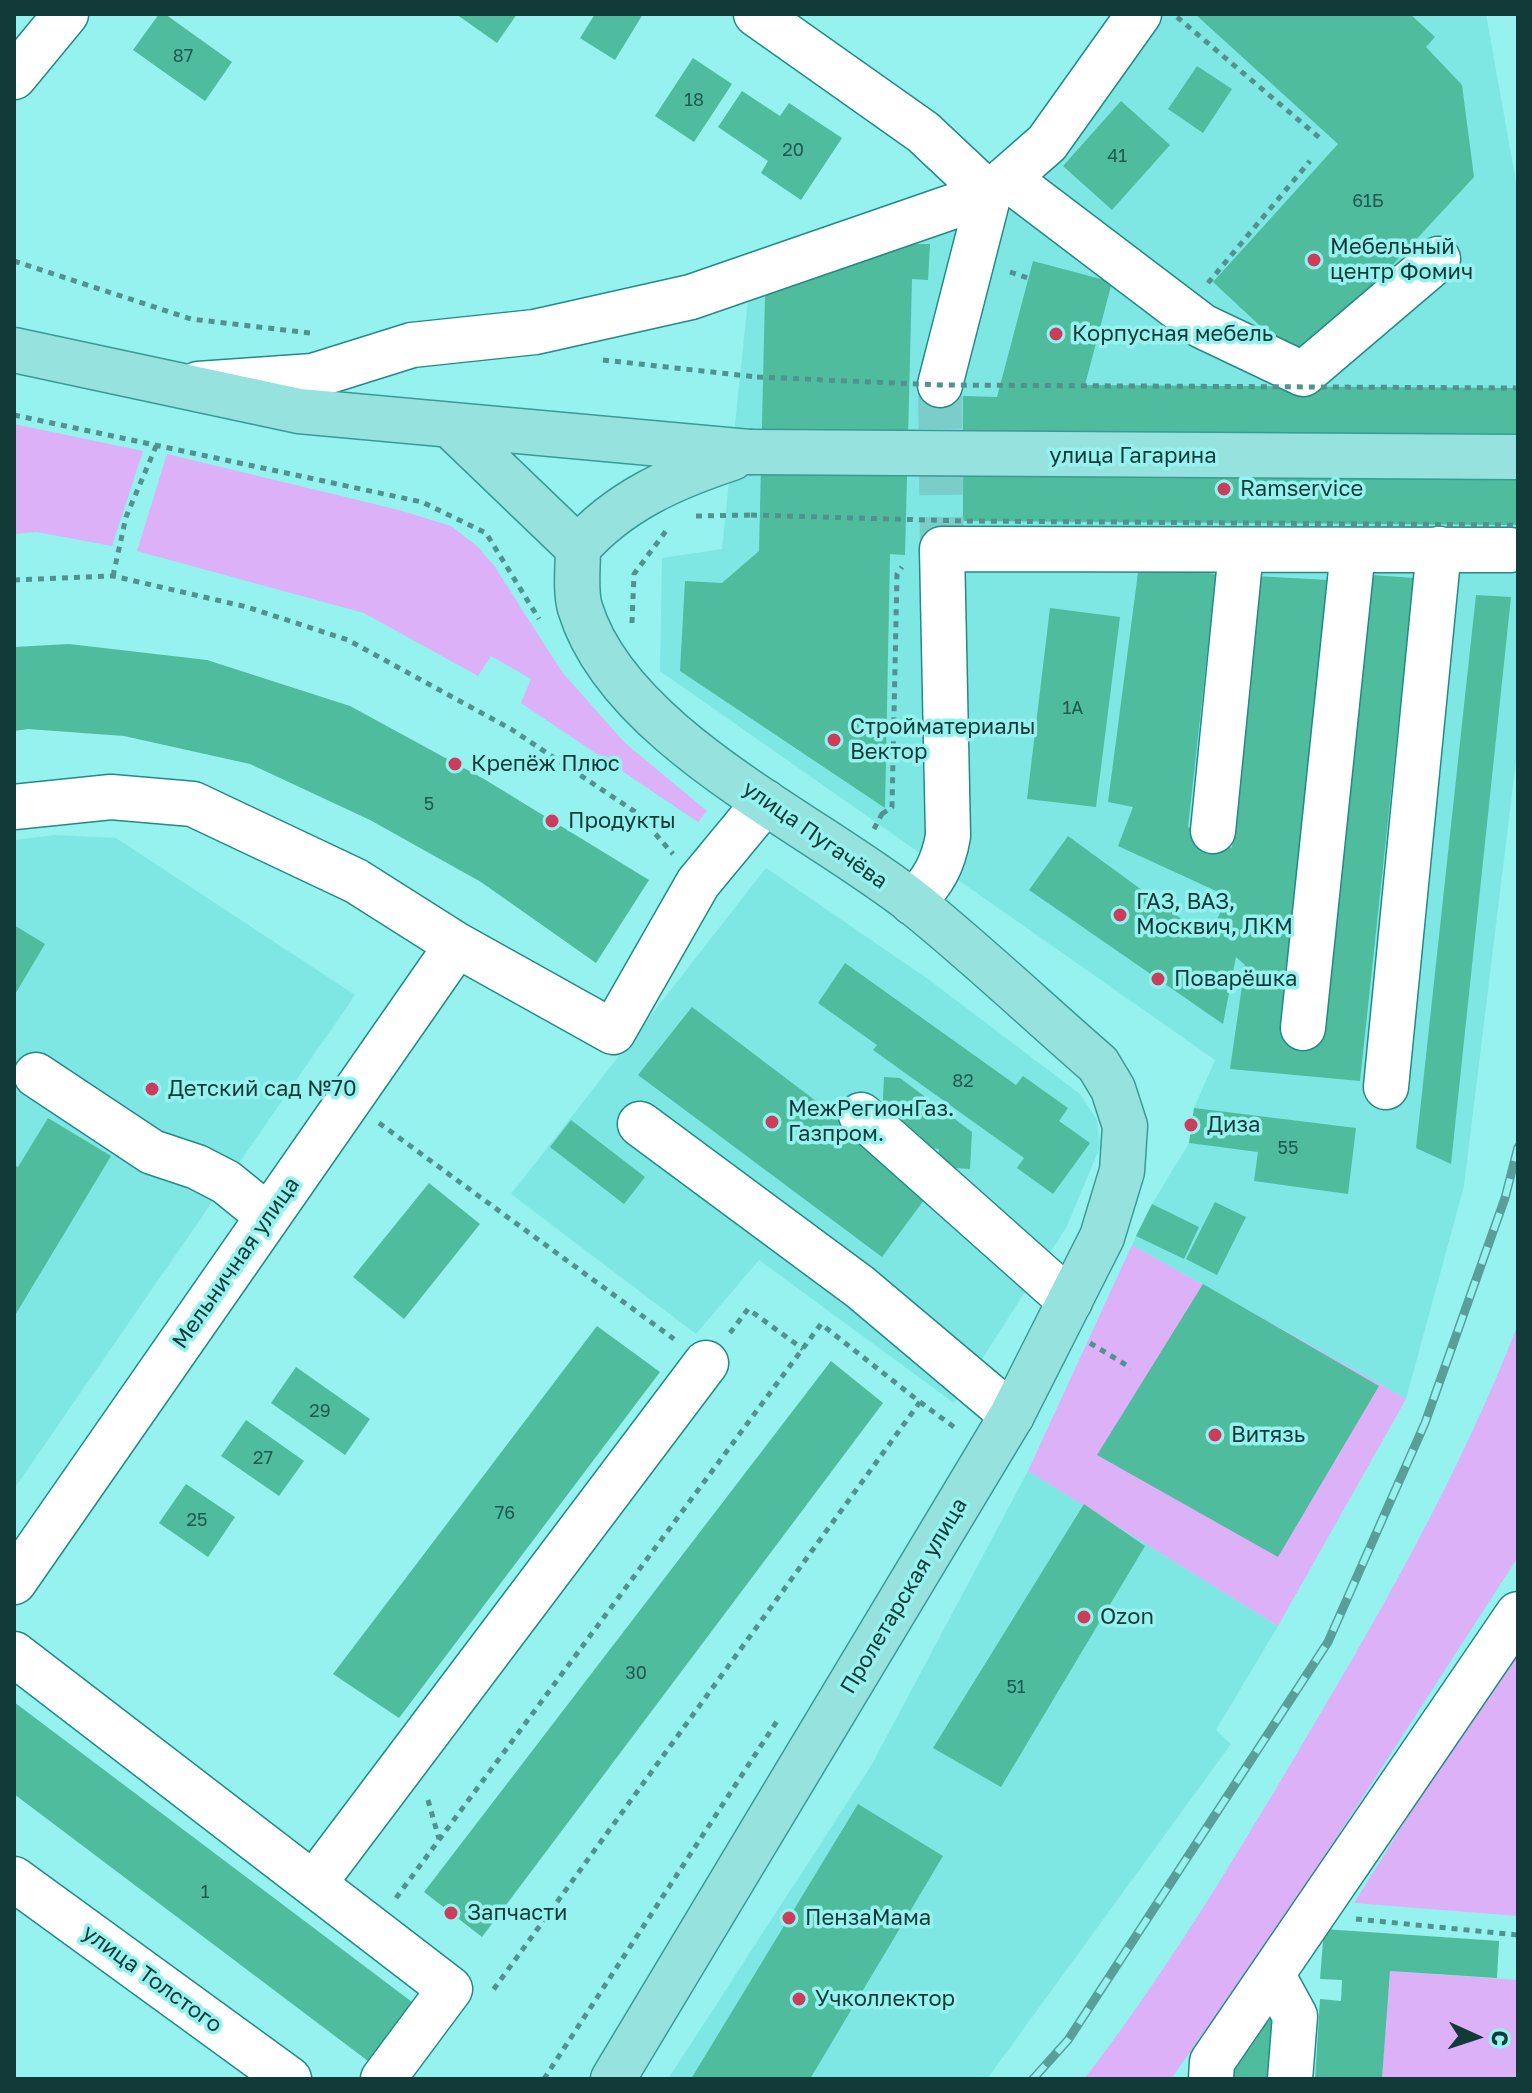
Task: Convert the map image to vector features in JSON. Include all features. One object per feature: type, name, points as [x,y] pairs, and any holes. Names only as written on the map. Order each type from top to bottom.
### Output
[{"type":"main road","points":[[21,353],[299,411],[749,452]]},
{"type":"main road","points":[[452,427],[578,548],[625,505],[679,476],[749,452]]},
{"type":"main road","name":"улица Гагарина","points":[[749,452],[1518,457]]},
{"type":"main road","name":"улица Пугачёва","points":[[578,548],[579,605],[610,668],[666,728],[765,802],[913,903],[1098,1064],[1113,1089]]},
{"type":"main road","name":"Пролетарская улица","points":[[613,2079],[1000,1405],[1070,1301],[1102,1237],[1122,1171],[1125,1126],[1113,1089]]},
{"type":"street","points":[[14,77],[66,14]]},
{"type":"street","points":[[756,14],[1202,326],[1303,374],[1438,259]]},
{"type":"street","points":[[176,386],[313,376],[412,345],[535,332],[691,297],[998,186],[1047,143],[1139,14]]},
{"type":"street","points":[[940,385],[998,186]]},
{"type":"street","points":[[913,903],[940,869],[948,836],[942,549],[1353,551],[1439,549],[1515,538]]},
{"type":"street","points":[[1386,1087],[1439,549]]},
{"type":"street","points":[[1213,831],[1241,551]]},
{"type":"street","points":[[1303,1028],[1353,551]]},
{"type":"street","points":[[14,807],[111,797],[193,804],[356,881],[457,945],[613,1032],[698,883],[765,802]]},
{"type":"street","name":"Мельничная улица","points":[[14,1582],[457,945]]},
{"type":"street","points":[[36,1075],[152,1152],[197,1167],[226,1182],[268,1216]]},
{"type":"street","points":[[861,1115],[1070,1301]]},
{"type":"street","points":[[640,1124],[860,1287],[1000,1405]]},
{"type":"street","points":[[315,1882],[706,1363]]},
{"type":"street","points":[[1211,2079],[1212,2062],[1518,1614]]},
{"type":"street","points":[[14,1654],[374,1927],[450,1989],[383,2079]]},
{"type":"street","name":"улица Толстого","points":[[14,1879],[289,2079]]},
{"type":"street","points":[[1272,1974],[1295,2016],[1290,2079]]},
{"type":"path","points":[[1173,14],[1321,139]]},
{"type":"path","points":[[1202,326],[1206,284],[1310,161]]},
{"type":"path","points":[[14,261],[191,319],[318,334]]},
{"type":"path","points":[[757,377],[940,385],[1518,388]]},
{"type":"path","points":[[14,415],[422,502],[486,533],[542,624]]},
{"type":"path","points":[[113,576],[126,517],[157,444]]},
{"type":"path","points":[[692,516],[979,521],[1515,538]]},
{"type":"path","points":[[632,630],[634,574],[668,528]]},
{"type":"path","points":[[871,834],[883,811],[892,807],[897,574],[906,561]]},
{"type":"path","points":[[14,580],[113,576],[247,607],[348,640],[511,729],[637,813],[698,883]]},
{"type":"path","points":[[349,1101],[706,1363],[748,1309],[803,1349]]},
{"type":"path","points":[[374,1927],[821,1324],[963,1433],[1000,1405]]},
{"type":"path","points":[[1087,1342],[1131,1368]]},
{"type":"path","points":[[450,1989],[479,2009],[920,1402]]},
{"type":"path","points":[[544,2079],[786,1707]]},
{"type":"path","points":[[1312,1915],[1518,1935]]},
{"type":"shaded area","points":[[1150,14],[1486,14],[1518,193],[1518,745],[1464,1186],[1406,1399],[1132,1245],[1152,1204],[1189,1143],[1194,1108],[1215,1060],[660,671],[662,558],[722,549],[749,290],[1037,182]]},
{"type":"shaded area","points":[[14,424],[143,451],[112,546],[37,532],[14,534]]},
{"type":"shaded area","points":[[167,454],[399,510],[451,526],[478,547],[495,567],[562,672],[625,743],[707,811],[698,822],[521,703],[531,679],[491,656],[478,676],[364,613],[137,551]]},
{"type":"shaded area","name":"Детский сад №70","points":[[55,835],[116,838],[355,995],[14,1489],[14,840]]},
{"type":"shaded area","points":[[766,868],[928,979],[1080,1094],[1097,1120],[1100,1147],[1067,1226],[954,1403],[759,1260],[696,1334],[511,1194]]},
{"type":"shaded area","name":"Витязь","points":[[1132,1245],[1406,1399],[1278,1626],[1028,1471]]},
{"type":"shaded area","points":[[1518,1324],[1518,1557],[1282,1922],[1171,2079],[1084,2079],[1193,1923],[1355,1654],[1443,1492]]},
{"type":"shaded area","points":[[1028,1471],[1278,1626],[1216,1730],[1231,1744],[987,2079],[668,2079],[871,1766]]},
{"type":"shaded area","points":[[1518,1641],[1518,1916],[1354,1903]]},
{"type":"shaded area","points":[[1390,1971],[1518,1980],[1518,2079],[1382,2079]]},
{"type":"building","points":[[159,14],[165,14],[232,62],[205,101],[133,50]]},
{"type":"building","points":[[456,14],[517,14],[497,43]]},
{"type":"building","points":[[595,14],[643,14],[615,60],[580,38]]},
{"type":"building","points":[[1195,14],[1410,14],[1435,37],[1426,47],[1462,85],[1474,177],[1301,364],[1213,282],[1338,144]]},
{"type":"building","points":[[693,58],[732,84],[694,142],[655,116]]},
{"type":"building","points":[[1197,66],[1232,89],[1203,133],[1168,109]]},
{"type":"building","points":[[742,91],[780,116],[789,103],[842,138],[801,200],[761,173],[768,161],[718,127]]},
{"type":"building","points":[[1121,101],[1170,145],[1112,210],[1063,166]]},
{"type":"building","points":[[913,233],[912,244],[930,244],[928,280],[912,279],[905,555],[890,554],[885,808],[680,671],[685,581],[722,583],[759,551],[765,296]]},
{"type":"building","points":[[1033,261],[1112,282],[1085,385],[1518,388],[1518,525],[963,521],[963,396],[997,397]]},
{"type":"building","points":[[1139,565],[1216,574],[1188,827],[1232,848],[1254,576],[1329,580],[1285,1041],[1320,1042],[1372,575],[1414,578],[1360,1081],[1230,1069],[1245,965],[1236,957],[1223,1024],[1029,890],[1068,836],[1209,939],[1227,896],[1118,846],[1133,807],[1108,802]]},
{"type":"building","points":[[1476,595],[1511,597],[1451,1164],[1416,1148]]},
{"type":"building","points":[[1050,608],[1120,617],[1096,807],[1027,799]]},
{"type":"building","points":[[69,644],[207,660],[350,706],[484,779],[649,880],[596,963],[481,882],[370,820],[250,764],[124,736],[28,729],[14,731],[14,647]]},
{"type":"building","points":[[14,925],[45,944],[14,996]]},
{"type":"building","points":[[845,963],[1016,1085],[1023,1076],[1068,1108],[1059,1121],[1090,1143],[1053,1194],[1017,1168],[1024,1158],[873,1050],[877,1045],[818,1003]]},
{"type":"building","name":"МежРегионГаз. Газпром.","points":[[692,1007],[932,1189],[882,1257],[638,1075]]},
{"type":"building","points":[[884,1077],[900,1078],[972,1132],[970,1169],[938,1167],[939,1149],[919,1148],[920,1135],[896,1134],[882,1119]]},
{"type":"building","points":[[1194,1108],[1356,1128],[1348,1194],[1254,1181],[1258,1152],[1189,1143]]},
{"type":"building","points":[[48,1118],[111,1156],[14,1317],[14,1165],[18,1167]]},
{"type":"building","points":[[571,1120],[645,1177],[624,1204],[550,1147]]},
{"type":"building","points":[[429,1183],[480,1224],[404,1319],[353,1277]]},
{"type":"building","points":[[1215,1202],[1246,1217],[1217,1275],[1186,1259]]},
{"type":"building","points":[[1152,1204],[1199,1227],[1184,1259],[1136,1236]]},
{"type":"building","points":[[1203,1284],[1379,1386],[1278,1557],[1097,1455]]},
{"type":"building","points":[[597,1326],[660,1372],[399,1718],[333,1674]]},
{"type":"building","points":[[831,1361],[883,1403],[482,1937],[424,1892]]},
{"type":"building","points":[[296,1367],[370,1419],[345,1455],[271,1403]]},
{"type":"building","points":[[246,1420],[304,1461],[279,1496],[221,1456]]},
{"type":"building","points":[[186,1484],[235,1517],[208,1557],[159,1523]]},
{"type":"building","points":[[1084,1504],[1145,1546],[1001,1787],[933,1748]]},
{"type":"building","points":[[14,1702],[412,2002],[368,2061],[14,1794]]},
{"type":"building","name":"Учколлектор","points":[[858,1804],[943,1856],[810,2079],[691,2079]]},
{"type":"building","points":[[1324,1929],[1499,1941],[1497,1978],[1390,1971],[1382,2079],[1315,2079],[1320,1999],[1341,2001],[1342,1980],[1320,1979]]},
{"type":"building","points":[[1258,2018],[1278,2019],[1272,2079],[1231,2079],[1234,2053]]},
{"type":"tunnel","points":[[940,385],[942,549]]},
{"type":"railway","points":[[1033,2079],[1068,2040],[1328,1642],[1425,1423],[1505,1198],[1518,1147]]},
{"type":"place","name":"Мебельный центр Фомич","points":[[1314,260]]},
{"type":"place","name":"Корпусная мебель","points":[[1056,334]]},
{"type":"place","name":"Ramservice","points":[[1224,489]]},
{"type":"place","name":"Стройматериалы Вектор","points":[[834,740]]},
{"type":"place","name":"Крепёж Плюс","points":[[455,764]]},
{"type":"place","name":"Продукты","points":[[552,821]]},
{"type":"place","name":"ГАЗ, ВАЗ, Москвич, ЛКМ","points":[[1120,915]]},
{"type":"place","name":"Поварёшка","points":[[1158,979]]},
{"type":"place","name":"Детский сад №70","points":[[152,1089]]},
{"type":"place","name":"МежРегионГаз. Газпром.","points":[[772,1122]]},
{"type":"place","name":"Диза","points":[[1191,1125]]},
{"type":"place","name":"Витязь","points":[[1215,1435]]},
{"type":"place","name":"Ozon","points":[[1084,1617]]},
{"type":"place","name":"Запчасти","points":[[451,1913]]},
{"type":"place","name":"ПензаМама","points":[[789,1918]]},
{"type":"place","name":"Учколлектор","points":[[799,1999]]}]
